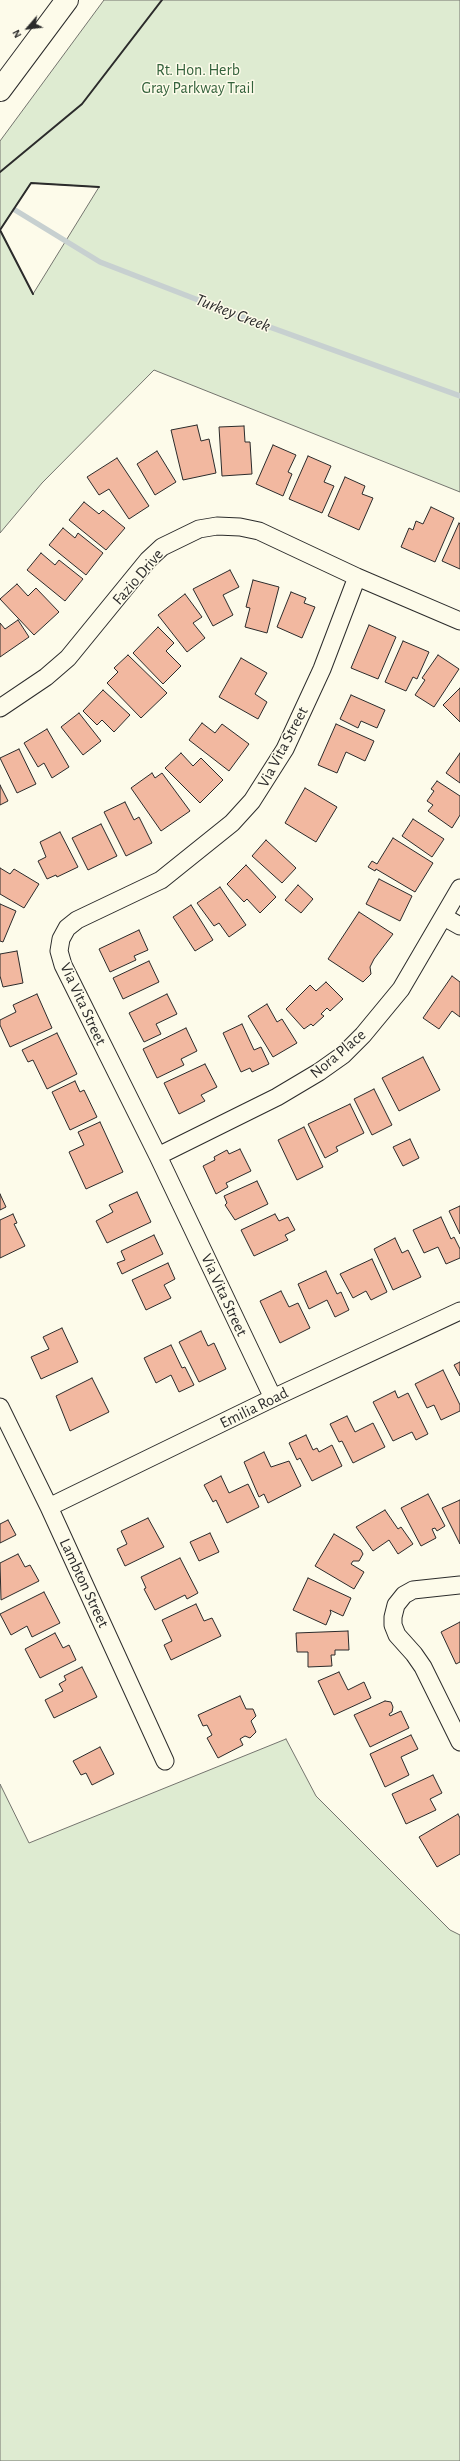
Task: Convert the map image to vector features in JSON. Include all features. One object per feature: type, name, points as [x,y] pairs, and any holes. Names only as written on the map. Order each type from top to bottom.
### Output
[{"type":"highway","points":[[0,90],[67,0]]},
{"type":"street","name":"Fazio Drive","points":[[0,708],[46,677],[68,658],[86,639],[148,560],[162,547],[198,529],[217,526],[240,527],[259,531],[357,577],[460,621]]},
{"type":"street","name":"Via Vita Street","points":[[273,1398],[158,1156],[63,965],[59,951],[61,939],[67,928],[77,920],[161,880],[232,823],[252,801],[285,749],[322,669],[357,577]]},
{"type":"street","name":"Nora Place","points":[[158,1156],[277,1098],[343,1055],[363,1035],[401,990],[460,888]]},
{"type":"street","points":[[444,917],[460,926]]},
{"type":"street","name":"Emilia Road","points":[[49,1508],[273,1398],[460,1311]]},
{"type":"street","name":"Lambton Street","points":[[0,1407],[49,1508],[165,1761]]},
{"type":"street","points":[[460,1585],[447,1588],[423,1588],[413,1590],[404,1596],[396,1605],[393,1617],[393,1625],[397,1635],[414,1654],[423,1667],[460,1742]]},
{"type":"green space","name":"Rt. Hon. Herb Gray Parkway Trail","points":[[104,0],[460,0],[460,492],[154,370],[42,483],[0,533],[0,141]],"holes":[[[31,183],[99,187],[33,294],[0,230]]]},
{"type":"green space","points":[[286,1739],[316,1796],[450,1930],[460,1935],[460,2461],[0,2461],[0,1784],[29,1843]]},
{"type":"building","points":[[197,425],[201,441],[209,439],[216,473],[183,480],[171,430]]},
{"type":"building","points":[[244,426],[245,442],[250,442],[252,474],[222,476],[219,427]]},
{"type":"building","points":[[273,445],[296,455],[288,472],[292,474],[283,496],[256,484]]},
{"type":"building","points":[[157,451],[176,482],[155,495],[137,464]]},
{"type":"building","points":[[308,456],[331,466],[324,482],[334,486],[322,513],[289,499]]},
{"type":"building","points":[[117,458],[149,506],[129,519],[109,489],[99,495],[87,477]]},
{"type":"building","points":[[345,477],[365,486],[362,494],[373,498],[359,530],[328,516]]},
{"type":"building","points":[[84,502],[99,514],[103,510],[125,528],[106,550],[69,520]]},
{"type":"building","points":[[431,507],[454,518],[435,562],[401,547],[409,528],[413,530],[416,521],[423,524]]},
{"type":"building","points":[[459,523],[460,524],[460,569],[442,561]]},
{"type":"building","points":[[63,528],[75,538],[78,533],[103,553],[86,575],[49,545]]},
{"type":"building","points":[[41,553],[55,565],[59,560],[83,579],[65,601],[27,570]]},
{"type":"building","points":[[230,570],[239,587],[223,595],[233,615],[213,626],[193,589]]},
{"type":"building","points":[[253,580],[279,587],[267,633],[245,627],[250,608],[246,607]]},
{"type":"building","points":[[17,584],[28,596],[36,588],[59,612],[34,635],[0,599]]},
{"type":"building","points":[[291,592],[306,598],[304,603],[315,607],[302,638],[277,627]]},
{"type":"building","points":[[185,594],[202,617],[193,623],[205,638],[187,652],[158,615]]},
{"type":"building","points":[[18,620],[29,637],[0,657],[0,623],[5,629]]},
{"type":"building","points":[[369,625],[396,637],[378,679],[351,668]]},
{"type":"building","points":[[158,627],[174,643],[166,651],[181,666],[163,684],[133,653]]},
{"type":"building","points":[[403,641],[429,652],[417,679],[413,677],[406,691],[385,682]]},
{"type":"building","points":[[128,655],[167,693],[141,718],[107,683],[118,672],[114,668]]},
{"type":"building","points":[[438,655],[459,669],[434,707],[415,695],[425,680],[422,678]]},
{"type":"building","points":[[241,658],[267,673],[255,694],[267,702],[258,719],[219,697]]},
{"type":"building","points":[[460,688],[460,722],[443,705]]},
{"type":"building","points":[[103,690],[130,715],[114,732],[102,720],[97,725],[83,711]]},
{"type":"building","points":[[351,695],[385,710],[377,728],[361,721],[358,728],[340,719]]},
{"type":"building","points":[[79,713],[101,741],[83,755],[61,727]]},
{"type":"building","points":[[202,723],[215,733],[222,724],[249,744],[229,771],[189,740]]},
{"type":"building","points":[[336,724],[374,741],[365,761],[346,752],[337,773],[318,765]]},
{"type":"building","points":[[47,729],[69,767],[52,778],[44,763],[38,767],[24,743]]},
{"type":"building","points":[[19,749],[36,784],[17,793],[0,758]]},
{"type":"building","points":[[181,753],[193,766],[201,758],[223,780],[200,803],[165,768]]},
{"type":"building","points":[[460,753],[460,783],[446,773]]},
{"type":"building","points":[[152,773],[155,778],[162,773],[190,811],[161,831],[131,788]]},
{"type":"building","points":[[437,781],[460,796],[460,815],[452,828],[428,811],[433,805],[427,801],[434,791],[431,789]]},
{"type":"building","points":[[0,785],[8,801],[0,805]]},
{"type":"building","points":[[305,788],[337,807],[316,842],[285,823]]},
{"type":"building","points":[[125,802],[134,820],[139,817],[152,843],[126,856],[104,812]]},
{"type":"building","points":[[413,819],[444,839],[432,857],[402,836]]},
{"type":"building","points":[[101,824],[117,856],[88,870],[72,838]]},
{"type":"building","points":[[60,832],[78,867],[57,877],[56,875],[47,879],[38,861],[46,857],[40,842]]},
{"type":"building","points":[[393,838],[433,863],[415,892],[376,869],[375,871],[368,867],[372,861],[377,864]]},
{"type":"building","points":[[266,840],[296,868],[282,883],[252,856]]},
{"type":"building","points":[[246,865],[276,897],[260,913],[247,899],[244,902],[227,884]]},
{"type":"building","points":[[0,868],[10,874],[14,869],[39,884],[24,908],[0,894]]},
{"type":"building","points":[[379,879],[412,896],[400,921],[366,904]]},
{"type":"building","points":[[298,885],[313,899],[301,913],[285,900]]},
{"type":"building","points":[[220,887],[246,925],[229,937],[219,923],[214,926],[197,903]]},
{"type":"building","points":[[0,904],[16,911],[3,942],[0,941]]},
{"type":"building","points":[[191,905],[213,940],[195,951],[173,917]]},
{"type":"building","points":[[359,912],[393,934],[374,959],[370,967],[371,974],[363,982],[328,959]]},
{"type":"building","points":[[139,930],[148,950],[134,956],[136,960],[110,972],[99,949]]},
{"type":"building","points":[[17,951],[23,983],[3,987],[0,976],[0,954]]},
{"type":"building","points":[[149,961],[159,982],[123,999],[113,978]]},
{"type":"building","points":[[452,976],[460,982],[460,1017],[452,1011],[439,1029],[423,1018]]},
{"type":"building","points":[[326,982],[343,999],[330,1011],[327,1008],[321,1014],[324,1016],[313,1026],[311,1024],[304,1029],[286,1009],[310,985],[316,991]]},
{"type":"building","points":[[37,994],[52,1028],[10,1047],[0,1025],[0,1020],[16,1012],[13,1005]]},
{"type":"building","points":[[167,994],[177,1014],[156,1024],[161,1034],[144,1042],[129,1013]]},
{"type":"building","points":[[267,1004],[277,1022],[282,1019],[297,1043],[273,1057],[248,1016]]},
{"type":"building","points":[[242,1024],[254,1050],[261,1047],[269,1064],[252,1072],[250,1068],[241,1072],[223,1033]]},
{"type":"building","points":[[186,1028],[197,1051],[181,1059],[184,1065],[157,1078],[143,1049]]},
{"type":"building","points":[[57,1033],[77,1074],[47,1089],[33,1060],[28,1062],[22,1050]]},
{"type":"building","points":[[423,1057],[440,1090],[399,1111],[382,1078]]},
{"type":"building","points":[[205,1064],[217,1087],[201,1095],[205,1101],[179,1114],[164,1083]]},
{"type":"building","points":[[75,1081],[80,1092],[84,1090],[97,1117],[70,1130],[52,1092]]},
{"type":"building","points":[[374,1089],[392,1125],[372,1135],[354,1099]]},
{"type":"building","points":[[350,1104],[364,1133],[336,1147],[338,1151],[325,1158],[308,1124]]},
{"type":"building","points":[[100,1122],[123,1172],[86,1189],[69,1152],[84,1145],[78,1132]]},
{"type":"building","points":[[304,1127],[323,1167],[297,1180],[278,1140]]},
{"type":"building","points":[[410,1139],[419,1158],[403,1166],[393,1147]]},
{"type":"building","points":[[240,1149],[251,1171],[226,1183],[228,1187],[216,1194],[203,1166],[215,1160],[214,1157],[227,1150],[229,1154]]},
{"type":"building","points":[[257,1181],[268,1204],[235,1220],[225,1205],[227,1203],[224,1196]]},
{"type":"building","points":[[137,1192],[151,1222],[107,1243],[96,1221],[113,1212],[109,1205]]},
{"type":"building","points":[[0,1194],[6,1207],[0,1210]]},
{"type":"building","points":[[460,1206],[460,1234],[449,1211]]},
{"type":"building","points":[[13,1214],[17,1223],[14,1224],[25,1246],[0,1258],[0,1220]]},
{"type":"building","points":[[275,1214],[279,1221],[288,1217],[295,1230],[285,1235],[288,1240],[254,1256],[241,1230]]},
{"type":"building","points":[[441,1217],[451,1239],[454,1237],[460,1249],[460,1258],[446,1264],[438,1247],[424,1253],[413,1230]]},
{"type":"building","points":[[154,1235],[163,1254],[122,1274],[117,1263],[125,1260],[121,1251]]},
{"type":"building","points":[[395,1238],[402,1253],[408,1250],[421,1277],[393,1290],[374,1249]]},
{"type":"building","points":[[372,1259],[387,1292],[371,1300],[366,1291],[353,1298],[340,1274]]},
{"type":"building","points":[[168,1263],[175,1279],[164,1285],[171,1298],[146,1310],[132,1280]]},
{"type":"building","points":[[326,1271],[337,1294],[341,1292],[349,1310],[335,1317],[327,1300],[309,1309],[298,1284]]},
{"type":"building","points":[[281,1291],[289,1307],[298,1303],[310,1328],[280,1343],[260,1301]]},
{"type":"building","points":[[62,1328],[78,1362],[41,1379],[31,1357],[49,1349],[43,1337]]},
{"type":"building","points":[[201,1331],[208,1346],[214,1343],[226,1369],[199,1382],[179,1342]]},
{"type":"building","points":[[171,1345],[182,1368],[185,1367],[194,1385],[179,1392],[171,1375],[156,1383],[144,1358]]},
{"type":"building","points":[[460,1362],[460,1376],[454,1365]]},
{"type":"building","points":[[443,1370],[460,1405],[460,1411],[441,1420],[434,1405],[427,1408],[415,1384]]},
{"type":"building","points":[[92,1378],[109,1412],[70,1431],[56,1396]]},
{"type":"building","points":[[395,1391],[398,1398],[408,1393],[428,1434],[416,1440],[412,1432],[393,1441],[373,1402]]},
{"type":"building","points":[[347,1416],[355,1432],[373,1423],[385,1447],[353,1463],[342,1441],[339,1442],[330,1424]]},
{"type":"building","points":[[306,1435],[313,1450],[317,1448],[319,1452],[332,1445],[342,1466],[312,1481],[300,1458],[297,1460],[289,1443]]},
{"type":"building","points":[[264,1452],[271,1467],[289,1461],[301,1486],[268,1503],[264,1494],[259,1497],[244,1462]]},
{"type":"building","points":[[221,1476],[229,1493],[248,1484],[259,1507],[227,1523],[216,1500],[213,1502],[204,1485]]},
{"type":"building","points":[[428,1494],[445,1526],[437,1531],[435,1528],[432,1529],[436,1538],[421,1546],[401,1508]]},
{"type":"building","points":[[460,1500],[460,1544],[442,1508]]},
{"type":"building","points":[[385,1510],[398,1529],[401,1527],[413,1544],[398,1554],[389,1540],[373,1551],[356,1527]]},
{"type":"building","points":[[148,1518],[164,1547],[125,1566],[117,1549],[127,1544],[121,1531]]},
{"type":"building","points":[[8,1520],[16,1535],[0,1543],[0,1524]]},
{"type":"building","points":[[210,1533],[219,1552],[199,1561],[190,1542]]},
{"type":"building","points":[[334,1534],[361,1550],[363,1554],[359,1561],[353,1561],[351,1564],[364,1572],[354,1589],[315,1566]]},
{"type":"building","points":[[18,1554],[25,1567],[30,1565],[39,1581],[1,1600],[0,1563]]},
{"type":"building","points":[[180,1558],[198,1593],[187,1599],[185,1595],[155,1610],[144,1589],[146,1588],[141,1577]]},
{"type":"building","points":[[308,1578],[351,1598],[343,1616],[330,1610],[331,1613],[326,1625],[293,1610]]},
{"type":"building","points":[[44,1592],[60,1623],[32,1637],[27,1626],[11,1635],[0,1614]]},
{"type":"building","points":[[196,1604],[204,1621],[212,1618],[221,1636],[171,1660],[164,1645],[172,1641],[162,1620]]},
{"type":"building","points":[[460,1622],[460,1662],[456,1664],[441,1632]]},
{"type":"building","points":[[348,1631],[349,1650],[335,1650],[335,1655],[331,1655],[332,1666],[308,1667],[308,1652],[297,1652],[296,1633]]},
{"type":"building","points":[[55,1633],[63,1648],[69,1645],[76,1660],[40,1678],[25,1649]]},
{"type":"building","points":[[82,1667],[97,1697],[54,1718],[45,1700],[63,1691],[59,1684],[66,1680],[64,1676]]},
{"type":"building","points":[[339,1672],[348,1690],[364,1682],[371,1698],[334,1715],[318,1681]]},
{"type":"building","points":[[240,1696],[246,1709],[253,1709],[256,1716],[251,1721],[256,1732],[250,1738],[245,1736],[240,1739],[243,1745],[218,1758],[207,1738],[212,1735],[207,1725],[203,1726],[198,1715]]},
{"type":"building","points":[[385,1701],[391,1702],[393,1707],[392,1712],[389,1714],[390,1716],[401,1711],[409,1728],[370,1747],[354,1715]]},
{"type":"building","points":[[411,1735],[418,1749],[401,1757],[409,1775],[385,1787],[370,1754]]},
{"type":"building","points":[[100,1747],[114,1774],[92,1785],[86,1773],[81,1775],[73,1761]]},
{"type":"building","points":[[433,1775],[442,1793],[430,1799],[436,1810],[406,1824],[392,1794]]},
{"type":"building","points":[[458,1814],[460,1818],[460,1854],[437,1867],[419,1837]]},
{"type":"waterway","name":"Turkey Creek","points":[[15,210],[100,262],[242,317],[460,396]]},
{"type":"wall","points":[[0,172],[82,104],[162,0]]},
{"type":"wall","points":[[0,230],[31,183],[99,187]]},
{"type":"wall","points":[[0,230],[33,294]]}]
